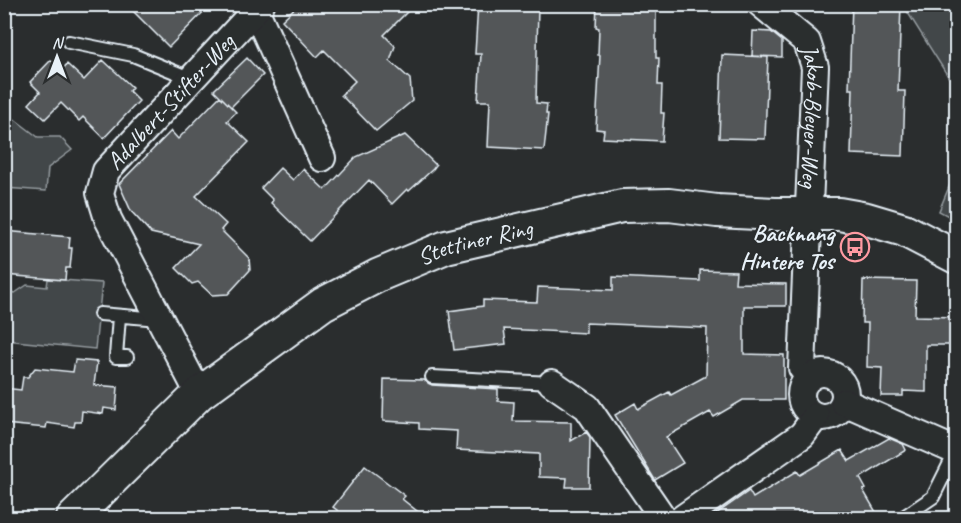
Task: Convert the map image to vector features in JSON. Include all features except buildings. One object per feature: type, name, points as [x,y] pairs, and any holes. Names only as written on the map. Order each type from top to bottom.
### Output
[{"type":"street","name":"Jakob-Bleyer-Weg","points":[[761,4],[807,42],[814,67],[802,368],[811,377]]},
{"type":"street","name":"Adalbert-Stifter-Weg","points":[[199,394],[108,219],[100,193],[102,166],[166,97],[192,79],[258,8],[322,158]]},
{"type":"street","name":"Stettiner Ring","points":[[73,519],[199,394],[322,304],[379,275],[446,247],[622,206],[669,205],[752,213],[839,214],[867,219],[904,230],[957,257]]},
{"type":"street","points":[[824,373],[837,377],[844,388],[844,402],[836,413],[823,417],[816,416],[805,408],[801,394],[811,377],[824,373]]},
{"type":"street","points":[[552,383],[587,407],[663,519]]},
{"type":"street","points":[[844,402],[956,451]]},
{"type":"street","points":[[690,507],[802,435],[816,416]]},
{"type":"lane","points":[[69,42],[133,55],[192,79]]},
{"type":"lane","points":[[100,314],[160,319]]},
{"type":"lane","points":[[119,316],[116,357],[127,357]]},
{"type":"lane","points":[[432,376],[552,383]]},
{"type":"lane","points":[[902,519],[933,496],[956,451]]},
{"type":"shaded area","points":[[903,5],[956,5],[956,89]]},
{"type":"shaded area","points":[[4,111],[38,137],[60,137],[72,150],[48,168],[46,191],[5,188]]},
{"type":"shaded area","points":[[956,170],[956,220],[939,211]]},
{"type":"shaded area","points":[[48,279],[102,283],[95,349],[5,340],[5,291],[15,293],[27,285],[47,287]]},
{"type":"place","name":"Backnang Hintere Tos","points":[[855,247]]}]
